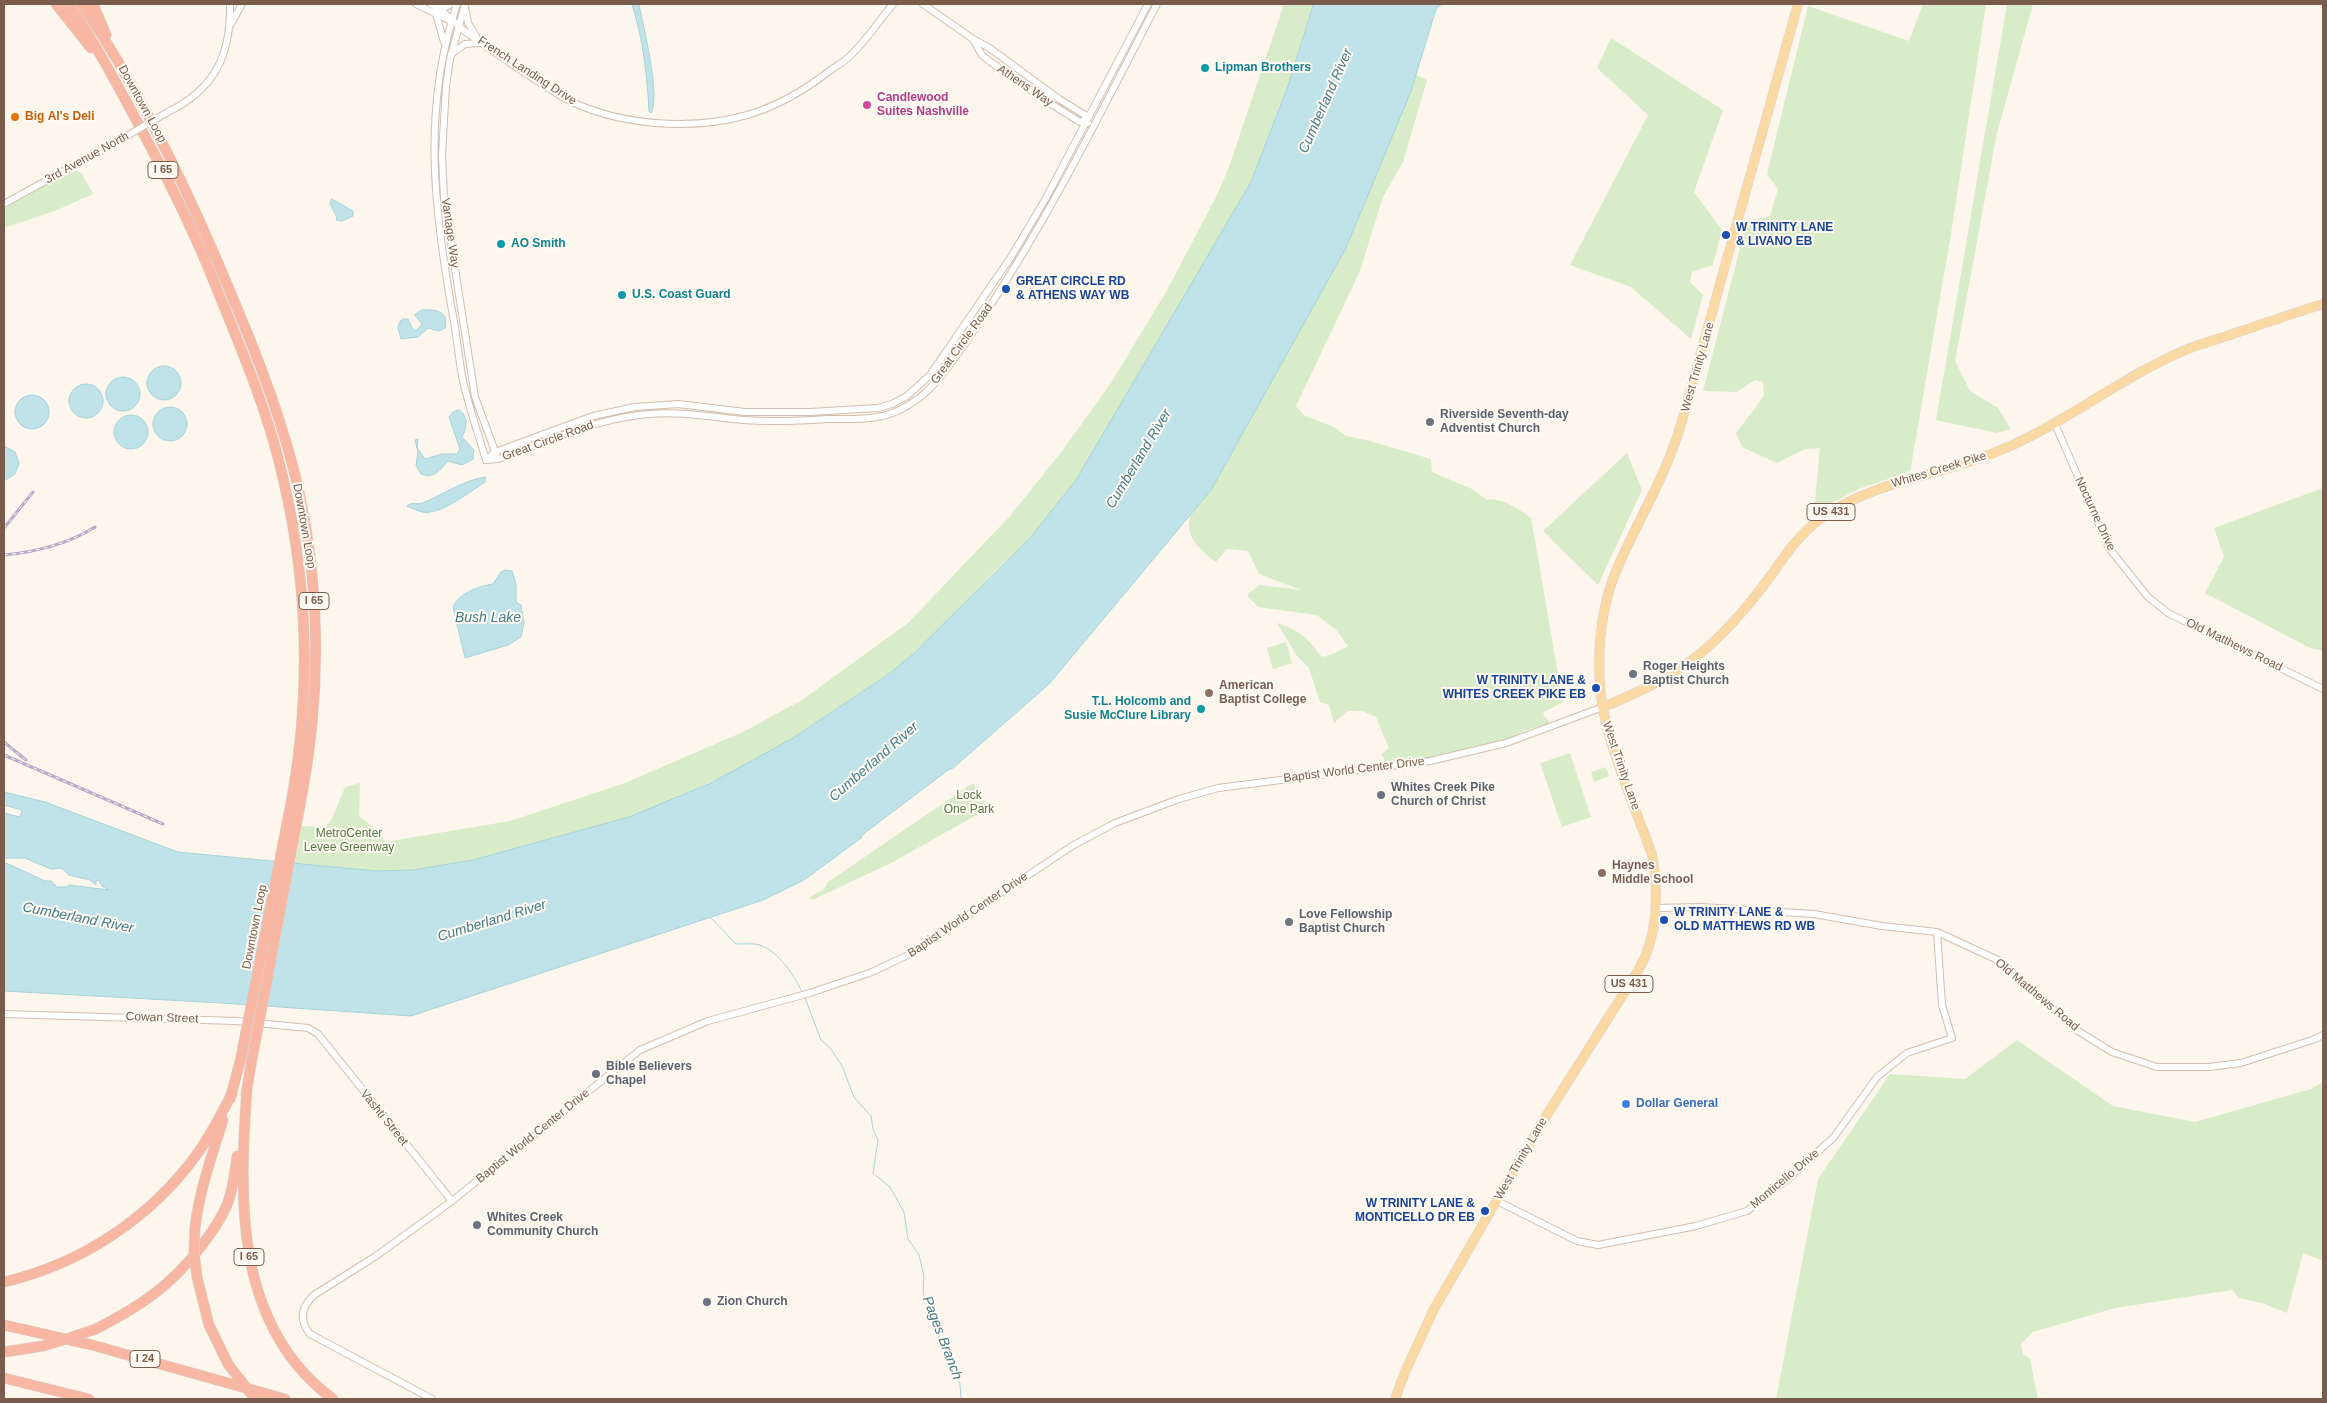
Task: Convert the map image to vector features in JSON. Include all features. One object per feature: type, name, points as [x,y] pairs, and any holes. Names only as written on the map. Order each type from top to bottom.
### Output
[{"type":"highway","points":[[56,4],[80,36],[106,64]]},
{"type":"highway","name":"Downtown Loop","points":[[69,4],[106,64],[159,162],[193,231],[239,345],[264,414],[283,476],[296,544],[302,594],[306,673],[297,799]]},
{"type":"highway","name":"Downtown Loop","points":[[82,4],[110,48],[168,153],[202,226],[249,336],[294,471],[308,540],[314,594],[316,677],[309,758],[297,799],[246,1063],[247,1088]]},
{"type":"highway","points":[[93,4],[102,20],[110,48]]},
{"type":"highway","name":"Downtown Loop","points":[[232,1094],[246,1063]]},
{"type":"highway","points":[[4,1352],[43,1346],[96,1329],[134,1309],[164,1288],[186,1265],[212,1231],[226,1206],[234,1181],[247,1088]]},
{"type":"highway","name":"I 65","points":[[247,1088],[242,1186],[249,1256],[256,1286],[266,1314],[297,1366],[316,1386],[334,1399]]},
{"type":"highway","points":[[4,1282],[36,1274],[74,1258],[124,1227],[149,1207],[178,1178],[198,1153],[232,1094]]},
{"type":"highway","name":"I 65","points":[[232,1094],[197,1207],[194,1253],[197,1277],[209,1325],[228,1364],[255,1399]]},
{"type":"highway","name":"I 24","points":[[4,1325],[92,1345],[285,1399]]},
{"type":"highway","points":[[4,1378],[89,1399]]},
{"type":"main road","name":"West Trinity Lane","points":[[1395,1399],[1405,1372],[1434,1309],[1538,1129],[1641,966],[1652,932],[1656,908],[1656,875],[1652,856],[1605,722],[1600,677],[1601,628],[1608,593],[1617,569],[1658,485],[1679,431],[1798,4]]},
{"type":"main road","name":"Whites Creek Pike","points":[[1603,707],[1650,688],[1687,666],[1730,628],[1792,546],[1819,520],[1833,511],[1867,493],[1991,454],[2055,424],[2134,376],[2184,350],[2323,304]]},
{"type":"street","points":[[230,4],[230,25]]},
{"type":"street","points":[[230,25],[242,4]]},
{"type":"street","name":"French Landing Drive","points":[[416,4],[437,11],[445,11],[451,20],[481,43],[562,96],[599,112],[631,121],[684,125],[711,124],[738,118],[783,102],[811,85],[852,55],[893,4]]},
{"type":"street","name":"French Landing Drive","points":[[431,4],[437,11]]},
{"type":"street","points":[[445,46],[437,11],[451,4]]},
{"type":"street","name":"Vantage Way","points":[[457,4],[445,46],[435,109],[435,189],[462,376],[486,460]]},
{"type":"street","points":[[451,54],[465,44],[481,43],[468,23],[465,4]]},
{"type":"street","name":"Vantage Way","points":[[465,4],[451,54],[444,110],[444,198],[475,397],[498,460]]},
{"type":"street","name":"Athens Way","points":[[923,4],[973,39],[988,47],[1054,96],[1085,114],[1086,121]]},
{"type":"street","name":"Great Circle Road","points":[[486,460],[495,452],[593,416],[635,407],[678,404],[745,412],[871,409],[900,401],[915,391],[930,375],[984,299],[1035,218],[1148,4]]},
{"type":"street","name":"Great Circle Road","points":[[486,460],[498,460],[589,426],[638,415],[682,413],[743,420],[787,422],[872,418],[887,415],[904,408],[930,388],[996,296],[1041,224],[1157,4]]},
{"type":"street","name":"3rd Avenue North","points":[[4,204],[168,112],[184,105],[205,86],[220,65],[230,25]]},
{"type":"street","name":"Athens Way","points":[[973,39],[982,55],[1030,90],[1080,122],[1086,121],[1094,126]]},
{"type":"street","points":[[1030,90],[1036,90],[1046,96],[1054,96]]},
{"type":"street","name":"Nocturne Drive","points":[[2055,424],[2109,548],[2148,596]]},
{"type":"street","name":"Old Matthews Road","points":[[2148,596],[2168,613],[2323,689]]},
{"type":"street","name":"Baptist World Center Drive","points":[[432,1399],[310,1334],[303,1323],[302,1310],[306,1302],[376,1256],[452,1201],[640,1050],[708,1021],[836,985],[872,972],[910,954],[1072,846],[1116,823],[1153,808],[1218,788],[1430,761],[1506,744],[1603,707]]},
{"type":"street","name":"Old Matthews Road","points":[[1656,908],[1710,908],[1814,914],[1882,926],[1936,932],[2000,961],[2078,1031],[2112,1052],[2157,1068],[2209,1067],[2240,1063],[2323,1035]]},
{"type":"street","name":"Monticello Drive","points":[[1497,1200],[1577,1242],[1598,1245],[1696,1226],[1747,1211],[1789,1178],[1834,1137],[1877,1077],[1907,1053],[1952,1038],[1942,1005],[1936,932]]},
{"type":"street","name":"Cowan Street","points":[[4,1014],[236,1021],[308,1028],[318,1034]]},
{"type":"street","name":"Vashti Street","points":[[318,1034],[452,1201]]},
{"type":"green space","name":"MetroCenter Levee Greenway","points":[[1284,4],[1314,4],[1288,86],[1251,182],[1076,480],[1030,538],[991,575],[943,626],[889,674],[793,738],[739,769],[663,804],[629,817],[473,860],[413,870],[376,871],[295,863],[302,826],[325,827],[332,819],[345,787],[360,783],[359,816],[380,833],[385,842],[510,821],[625,783],[743,732],[802,700],[908,623],[1010,516],[1062,451],[1111,383],[1166,292],[1217,195],[1229,167]]},
{"type":"green space","points":[[1923,4],[1986,4],[1951,234],[1910,472],[1861,488],[1814,512],[1820,448],[1805,449],[1777,463],[1742,447],[1736,433],[1764,396],[1763,382],[1755,380],[1737,392],[1703,391],[1747,221],[1770,216],[1778,189],[1767,174],[1808,6],[1909,41]]},
{"type":"green space","points":[[2007,4],[2033,4],[1997,133],[1955,361],[1970,391],[1998,408],[2011,429],[1997,433],[1936,420]]},
{"type":"green space","points":[[1611,38],[1723,110],[1694,192],[1722,230],[1713,265],[1692,272],[1690,282],[1703,295],[1691,339],[1631,287],[1570,265],[1648,115],[1597,68]]},
{"type":"green space","points":[[1416,75],[1427,80],[1403,162],[1383,197],[1360,271],[1296,406],[1305,416],[1334,427],[1346,436],[1431,459],[1432,472],[1472,489],[1487,500],[1498,500],[1510,504],[1531,518],[1563,702],[1544,712],[1543,715],[1549,721],[1547,725],[1519,733],[1506,743],[1391,767],[1381,755],[1389,748],[1376,717],[1362,711],[1348,711],[1334,723],[1329,705],[1320,702],[1309,668],[1297,656],[1277,623],[1303,636],[1322,657],[1333,654],[1348,646],[1337,631],[1317,615],[1258,607],[1247,595],[1259,585],[1301,590],[1259,574],[1248,551],[1227,549],[1216,562],[1194,542],[1189,529],[1189,522],[1195,508],[1211,490],[1346,248]]},
{"type":"green space","points":[[72,170],[81,172],[93,194],[57,210],[4,228],[4,209]]},
{"type":"green space","points":[[1627,453],[1642,490],[1598,585],[1543,531]]},
{"type":"green space","points":[[2323,488],[2323,651],[2310,648],[2205,593],[2224,557],[2214,528]]},
{"type":"green space","points":[[1286,642],[1292,663],[1273,669],[1267,648]]},
{"type":"green space","points":[[1570,753],[1591,817],[1562,827],[1540,763]]},
{"type":"green space","points":[[1606,767],[1609,776],[1594,782],[1591,772]]},
{"type":"green space","name":"Lock One Park","points":[[973,783],[989,808],[891,863],[812,900],[810,897],[823,890],[828,882]]},
{"type":"green space","points":[[2017,1040],[2113,1106],[2195,1122],[2311,1089],[2323,1082],[2323,1261],[2303,1253],[2287,1313],[2262,1303],[2239,1298],[2232,1290],[2115,1308],[2033,1332],[2021,1344],[2023,1354],[2030,1359],[2038,1399],[1776,1399],[1818,1179],[1890,1074],[1965,1079]]},
{"type":"water","points":[[632,4],[639,4],[653,76],[654,104],[651,113],[649,111],[642,43]]},
{"type":"water","name":"Cumberland River","points":[[1314,4],[1442,4],[1436,9],[1411,91],[1346,248],[1211,490],[1049,684],[953,768],[862,835],[861,838],[804,880],[763,900],[411,1016],[4,991],[4,862],[45,881],[51,881],[57,887],[67,887],[69,885],[109,890],[102,886],[99,880],[96,881],[96,885],[90,880],[69,875],[62,868],[51,869],[25,858],[4,858],[4,813],[20,817],[22,810],[4,805],[4,792],[45,802],[178,852],[376,871],[413,870],[473,860],[629,817],[711,783],[793,738],[889,674],[915,652],[1030,538],[1076,480],[1251,182],[1288,86]]},
{"type":"water","points":[[332,199],[353,211],[353,216],[342,221],[336,220],[337,217],[330,204]]},
{"type":"water","points":[[422,310],[440,312],[445,318],[445,328],[439,331],[428,328],[418,337],[401,339],[398,328],[400,321],[408,319],[413,330],[416,331],[422,324],[415,315]]},
{"type":"water","points":[[164,366],[171,367],[176,371],[180,376],[180,390],[176,395],[171,399],[164,400],[157,399],[152,395],[148,390],[147,383],[148,376],[152,371],[157,367]]},
{"type":"water","points":[[123,377],[130,378],[135,382],[139,387],[139,401],[135,406],[130,410],[123,411],[116,410],[111,406],[107,401],[106,394],[107,387],[111,382],[116,378]]},
{"type":"water","points":[[86,384],[93,385],[98,389],[102,394],[102,408],[98,413],[93,417],[86,418],[79,417],[74,413],[70,408],[69,401],[70,394],[74,389],[79,385]]},
{"type":"water","points":[[32,395],[39,396],[44,400],[48,405],[48,419],[44,424],[39,428],[32,429],[25,428],[20,424],[16,419],[15,412],[16,405],[20,400],[25,396]]},
{"type":"water","points":[[170,407],[177,408],[182,412],[186,417],[186,431],[182,436],[177,440],[170,441],[163,440],[158,436],[154,431],[153,424],[154,417],[158,412],[163,408]]},
{"type":"water","points":[[459,410],[464,415],[466,422],[462,437],[474,450],[473,459],[462,465],[448,461],[433,474],[421,474],[416,465],[417,448],[425,459],[442,454],[457,454],[460,449],[449,417],[453,412]]},
{"type":"water","points":[[131,415],[138,416],[143,420],[147,425],[147,439],[143,444],[138,448],[131,449],[124,448],[119,444],[115,439],[114,432],[115,425],[119,420],[124,416]]},
{"type":"water","points":[[4,446],[15,452],[19,463],[15,474],[4,481]]},
{"type":"water","points":[[485,477],[485,482],[459,500],[437,511],[418,511],[407,506],[422,503],[461,484]]},
{"type":"water","name":"Bush Lake","points":[[506,570],[512,571],[516,584],[516,602],[521,605],[524,623],[521,637],[508,645],[465,658],[453,607],[465,594],[476,588],[493,584],[501,572]]},
{"type":"waterway","name":"Pages Branch","points":[[710,917],[736,944],[760,945],[767,948],[779,958],[802,992]]},
{"type":"waterway","name":"Pages Branch","points":[[805,998],[821,1040],[831,1049],[842,1066],[854,1097],[871,1116],[873,1129],[878,1140],[873,1173],[890,1187],[904,1212],[908,1239],[919,1255],[924,1276],[923,1293],[941,1342],[960,1384],[961,1399]]},
{"type":"railway","points":[[4,528],[33,492]]},
{"type":"railway","points":[[4,555],[28,552],[63,543],[95,527]]},
{"type":"railway","points":[[4,742],[26,760]]},
{"type":"railway","points":[[4,755],[163,824]]},
{"type":"place","name":"Lipman Brothers","points":[[1205,68]]},
{"type":"place","name":"Candlewood Suites Nashville","points":[[867,105]]},
{"type":"place","name":"Big Al's Deli","points":[[15,117]]},
{"type":"place","name":"W TRINITY LANE & LIVANO EB","points":[[1726,235]]},
{"type":"place","name":"AO Smith","points":[[501,244]]},
{"type":"place","name":"GREAT CIRCLE RD & ATHENS WAY WB","points":[[1006,289]]},
{"type":"place","name":"U.S. Coast Guard","points":[[622,295]]},
{"type":"place","name":"Riverside Seventh-day Adventist Church","points":[[1430,422]]},
{"type":"place","name":"Roger Heights Baptist Church","points":[[1633,674]]},
{"type":"place","name":"W TRINITY LANE & WHITES CREEK PIKE EB","points":[[1596,688]]},
{"type":"place","name":"American Baptist College","points":[[1209,693]]},
{"type":"place","name":"T.L. Holcomb and Susie McClure Library","points":[[1201,709]]},
{"type":"place","name":"Whites Creek Pike Church of Christ","points":[[1381,795]]},
{"type":"place","name":"Haynes Middle School","points":[[1602,873]]},
{"type":"place","name":"W TRINITY LANE & OLD MATTHEWS RD WB","points":[[1664,920]]},
{"type":"place","name":"Love Fellowship Baptist Church","points":[[1289,922]]},
{"type":"place","name":"Bible Believers Chapel","points":[[596,1074]]},
{"type":"place","name":"Dollar General","points":[[1626,1104]]},
{"type":"place","name":"W TRINITY LANE & MONTICELLO DR EB","points":[[1485,1211]]},
{"type":"place","name":"Whites Creek Community Church","points":[[477,1225]]},
{"type":"place","name":"Zion Church","points":[[707,1302]]}]
